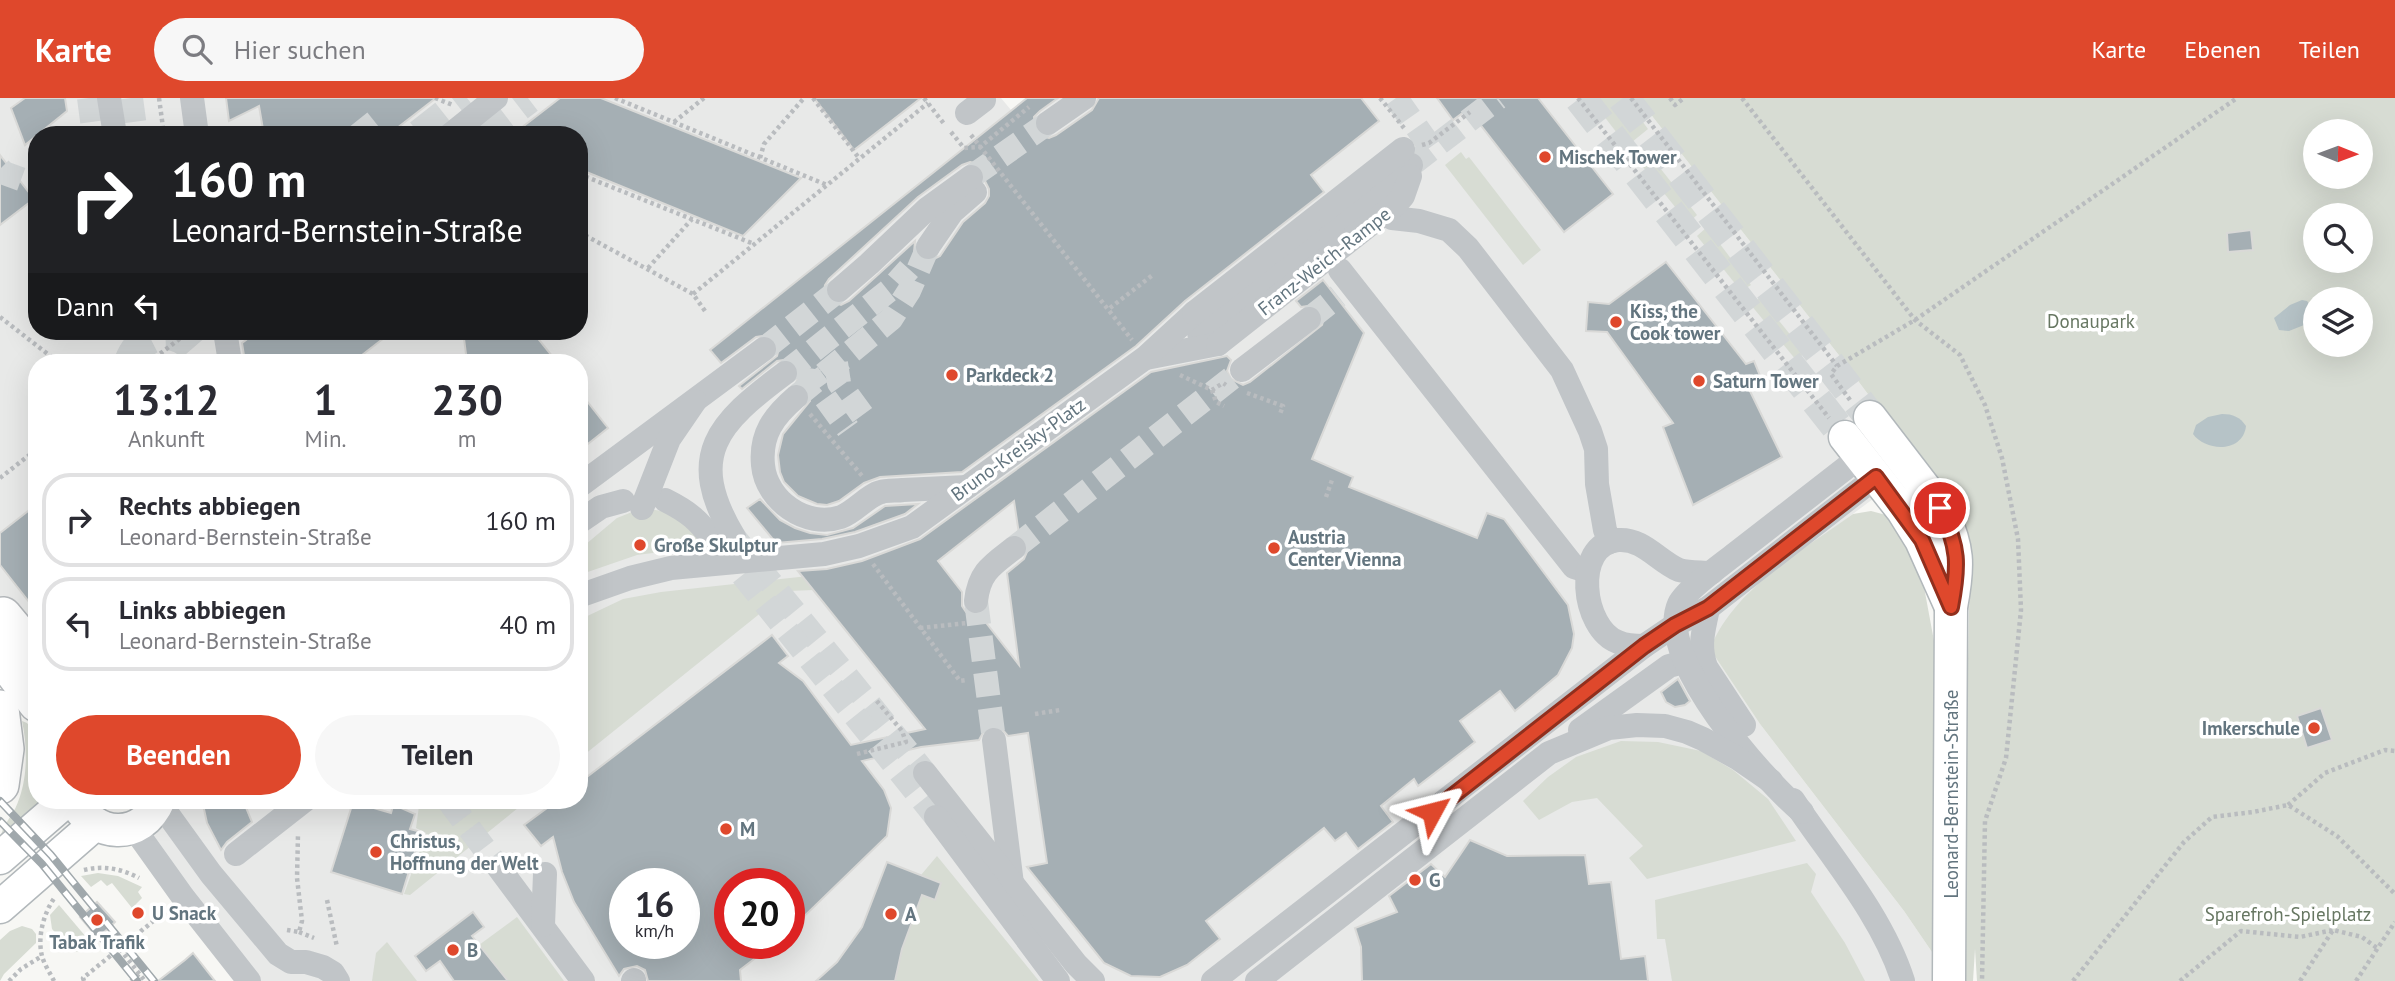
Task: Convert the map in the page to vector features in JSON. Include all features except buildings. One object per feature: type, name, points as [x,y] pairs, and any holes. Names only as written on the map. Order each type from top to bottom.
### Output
[{"type":"highway","points":[[3,616],[28,646]]},
{"type":"highway","points":[[0,654],[28,691]]},
{"type":"highway","points":[[0,785],[5,750],[1,718]]},
{"type":"main road","name":"Leonard-Bernstein-Straße","points":[[1865,438],[1940,508],[1957,556],[1958,571],[1951,607],[1949,981]]},
{"type":"main road","points":[[0,858],[57,809]]},
{"type":"main road","points":[[78,809],[94,825],[110,830],[133,827],[155,809]]},
{"type":"main road","points":[[0,907],[94,825]]},
{"type":"street","points":[[109,98],[114,126]]},
{"type":"street","points":[[192,98],[196,126]]},
{"type":"street","points":[[461,126],[496,98]]},
{"type":"street","points":[[1040,114],[1084,98]]},
{"type":"street","points":[[1145,358],[1204,330],[1410,154]]},
{"type":"street","name":"Franz-Weich-Rampe","points":[[1204,330],[1396,204],[1404,196],[1410,154]]},
{"type":"street","points":[[839,290],[927,209],[975,182],[928,247]]},
{"type":"street","points":[[1392,218],[1419,221],[1449,230],[1468,248],[1562,370],[1591,431],[1596,450],[1597,484],[1605,530],[1611,542]]},
{"type":"street","points":[[1343,284],[1574,567],[1587,571]]},
{"type":"street","points":[[1242,370],[1309,319]]},
{"type":"street","name":"Bruno-Kreisky-Platz","points":[[588,593],[671,568],[824,554],[859,546],[912,527],[1145,358],[1204,330]]},
{"type":"street","points":[[588,479],[764,349],[763,377],[759,392]]},
{"type":"street","points":[[588,516],[601,507],[644,503],[688,511],[724,539],[711,476],[713,450],[721,431],[733,415],[785,373]]},
{"type":"street","points":[[796,397],[771,422],[763,439],[763,471],[780,501],[806,518],[840,517],[880,492],[967,486]]},
{"type":"street","points":[[644,503],[669,439],[695,401]]},
{"type":"street","points":[[1802,812],[1771,781],[1709,704],[1684,662],[1678,645],[1676,612],[1681,600],[1865,438]]},
{"type":"street","points":[[1213,981],[1644,646],[1675,625],[1708,608],[1865,438]]},
{"type":"street","points":[[1644,646],[1615,642],[1602,630],[1589,603],[1586,585],[1587,571],[1598,551],[1611,542],[1625,540],[1639,544],[1680,570],[1711,573]]},
{"type":"street","points":[[975,612],[978,585],[986,570],[1014,548]]},
{"type":"street","points":[[1708,608],[1700,648],[1706,667],[1852,882],[1878,927],[1903,981]]},
{"type":"street","points":[[1258,981],[1549,753],[1669,666],[1684,662]]},
{"type":"street","points":[[1687,732],[1701,722],[1709,704]]},
{"type":"street","points":[[1549,753],[1609,728],[1656,726],[1687,732],[1703,739],[1771,781]]},
{"type":"street","points":[[994,740],[1012,884]]},
{"type":"street","points":[[925,774],[1076,964],[1093,981]]},
{"type":"street","points":[[165,809],[211,874],[278,954],[291,962],[306,962],[323,967],[333,973],[338,981]]},
{"type":"street","points":[[236,854],[291,809]]},
{"type":"street","points":[[936,817],[1058,981]]},
{"type":"street","points":[[133,827],[183,897],[249,981]]},
{"type":"street","points":[[499,868],[583,981]]},
{"type":"street","points":[[543,925],[545,874]]},
{"type":"path","points":[[159,98],[163,126]]},
{"type":"path","points":[[615,98],[827,185]]},
{"type":"path","points":[[631,104],[634,98]]},
{"type":"path","points":[[674,122],[705,98]]},
{"type":"path","points":[[760,158],[764,144],[804,98]]},
{"type":"path","points":[[813,98],[860,158]]},
{"type":"path","points":[[1380,98],[1410,154],[1470,112]]},
{"type":"path","points":[[1578,98],[1828,419],[1865,438]]},
{"type":"path","points":[[1631,98],[1837,366]]},
{"type":"path","points":[[1670,98],[1675,105],[1684,98]]},
{"type":"path","points":[[1865,438],[1851,401],[1831,374],[1837,366],[1915,320],[2237,98]]},
{"type":"path","points":[[693,294],[860,158],[926,100],[964,148],[980,147],[1040,114]]},
{"type":"path","points":[[588,178],[754,244]]},
{"type":"path","points":[[1013,190],[1110,308],[1145,358],[1212,390],[1216,402],[1224,405]]},
{"type":"path","points":[[648,269],[692,219]]},
{"type":"path","points":[[588,237],[693,294],[705,311]]},
{"type":"path","points":[[1110,308],[1154,274]]},
{"type":"path","points":[[0,317],[28,339]]},
{"type":"path","points":[[30,340],[48,354]]},
{"type":"path","points":[[160,354],[178,340]]},
{"type":"path","points":[[1212,390],[1223,383],[1283,406],[1280,414]]},
{"type":"path","points":[[796,397],[867,482]]},
{"type":"path","points":[[0,478],[28,456]]},
{"type":"path","points":[[1326,497],[1332,480]]},
{"type":"path","points":[[859,546],[960,681],[967,680]]},
{"type":"path","points":[[920,628],[975,612]]},
{"type":"path","points":[[857,754],[906,742],[902,731],[876,700]]},
{"type":"path","points":[[2073,981],[2184,842],[2212,817],[2288,805],[2325,773],[2385,750],[2395,751]]},
{"type":"path","points":[[2288,805],[2337,836],[2395,894]]},
{"type":"path","points":[[300,809],[297,878],[302,921]]},
{"type":"path","points":[[81,871],[96,867],[123,870],[144,880]]},
{"type":"path","points":[[54,981],[42,956],[44,920],[50,904],[58,894]]},
{"type":"path","points":[[327,900],[335,945],[342,952]]},
{"type":"path","points":[[84,981],[83,978],[171,906]]},
{"type":"path","points":[[2356,981],[2395,922]]},
{"type":"path","points":[[2180,981],[2241,931],[2300,937],[2333,930],[2362,937],[2377,948]]},
{"type":"path","points":[[2300,981],[2333,930]]},
{"type":"path","points":[[120,948],[145,981]]},
{"type":"path","points":[[9,981],[20,969],[42,956]]},
{"type":"path","points":[[131,981],[139,974]]},
{"type":"shaded area","points":[[0,98],[1001,98],[1011,110],[1027,98],[1638,98],[1838,354],[1920,464],[1752,589],[1710,649],[1760,724],[1904,911],[1934,955],[1934,981],[251,981],[131,809],[588,809],[588,354],[28,354],[28,670],[0,635]]},
{"type":"shaded area","points":[[2303,300],[2303,325],[2289,331],[2279,330],[2274,318],[2290,305]]},
{"type":"shaded area","points":[[2222,414],[2236,417],[2246,426],[2238,441],[2223,447],[2215,446],[2206,444],[2193,434],[2196,425],[2208,417]]},
{"type":"green space","points":[[1590,98],[1625,98],[1648,129],[1627,146]]},
{"type":"green space","name":"Donaupark","points":[[1638,98],[2395,98],[2395,981],[1977,981],[1975,949],[1973,981],[1962,981],[1970,565],[1965,534],[1953,498],[1920,464],[1838,354]]},
{"type":"green space","points":[[1461,152],[1466,159],[1469,157],[1541,250],[1523,265],[1445,165]]},
{"type":"green space","points":[[1653,159],[1697,215],[1688,223],[1643,167]]},
{"type":"green space","points":[[1707,227],[1751,285],[1741,291],[1697,236]]},
{"type":"green space","points":[[1760,297],[1805,353],[1796,360],[1751,305]]},
{"type":"green space","points":[[642,508],[675,513],[708,546],[637,555],[588,572],[588,542],[617,518]]},
{"type":"green space","points":[[1871,511],[1886,515],[1902,539],[1924,587],[1934,641],[1934,955],[1904,911],[1760,724],[1710,649],[1735,607],[1771,572],[1853,514]]},
{"type":"green space","points":[[827,574],[814,590],[788,591],[588,752],[588,616],[623,599],[661,592]]},
{"type":"green space","points":[[22,721],[28,724],[28,809],[39,809],[0,844],[3,829],[15,809],[25,777]]},
{"type":"green space","points":[[1621,741],[1658,742],[1701,751],[1733,770],[1768,799],[1796,841],[1647,879],[1629,858],[1643,846],[1597,798],[1572,802],[1539,820],[1523,801],[1548,777],[1576,757]]},
{"type":"green space","points":[[419,809],[517,809],[410,895],[404,894],[426,833],[416,828]]},
{"type":"green space","points":[[937,856],[1039,981],[895,981],[902,949],[922,895],[935,900],[941,884],[921,875]]},
{"type":"green space","points":[[1807,863],[1816,874],[1811,892],[1845,943],[1865,981],[1672,981],[1665,939],[1657,939],[1655,900]]},
{"type":"green space","points":[[98,873],[118,876],[142,887],[138,892],[142,898],[132,908],[112,883],[107,886],[101,880],[91,887],[81,876]]},
{"type":"green space","points":[[59,905],[92,944],[79,952],[72,951],[52,929],[50,915]]},
{"type":"green space","points":[[517,917],[564,981],[508,981],[479,945]]},
{"type":"green space","points":[[22,926],[32,929],[36,934],[36,943],[0,981],[0,940],[10,931]]},
{"type":"green space","points":[[387,942],[417,981],[372,981],[376,953]]},
{"type":"tunnel","points":[[89,98],[93,126]]},
{"type":"tunnel","points":[[131,98],[135,126]]},
{"type":"tunnel","points":[[431,126],[467,98]]},
{"type":"tunnel","points":[[492,126],[528,98]]},
{"type":"tunnel","points":[[1396,98],[1432,149]]},
{"type":"tunnel","points":[[1411,165],[1498,98]]},
{"type":"tunnel","points":[[1580,98],[1845,437]]},
{"type":"tunnel","points":[[1623,98],[1870,417]]},
{"type":"tunnel","points":[[358,120],[363,126]]},
{"type":"tunnel","points":[[971,177],[1048,123]]},
{"type":"tunnel","points":[[0,169],[28,182]]},
{"type":"tunnel","points":[[796,397],[891,319],[909,291],[928,247]]},
{"type":"tunnel","points":[[785,373],[892,288],[909,269]]},
{"type":"tunnel","points":[[764,349],[839,290]]},
{"type":"tunnel","points":[[1309,319],[1338,296]]},
{"type":"tunnel","points":[[137,340],[138,347]]},
{"type":"tunnel","points":[[135,354],[147,340]]},
{"type":"tunnel","points":[[185,340],[197,354]]},
{"type":"tunnel","points":[[836,363],[839,383],[863,416]]},
{"type":"tunnel","points":[[809,368],[808,374],[848,429]]},
{"type":"tunnel","points":[[1014,548],[1242,370]]},
{"type":"tunnel","points":[[734,537],[925,773]]},
{"type":"tunnel","points":[[720,547],[936,817]]},
{"type":"tunnel","points":[[976,601],[994,740]]},
{"type":"tunnel","points":[[455,809],[499,868]]},
{"type":"railway","points":[[0,801],[51,855],[154,981]]},
{"type":"railway","points":[[0,821],[42,864],[137,981]]},
{"type":"place","name":"Mischek Tower","points":[[1545,157]]},
{"type":"place","name":"Kiss, the Cook tower","points":[[1616,322]]},
{"type":"place","name":"Parkdeck 2","points":[[952,375]]},
{"type":"place","name":"Saturn Tower","points":[[1699,381]]},
{"type":"place","name":"Große Skulptur","points":[[640,545]]},
{"type":"place","name":"Austria Center Vienna","points":[[1274,548]]},
{"type":"place","name":"Imkerschule","points":[[2314,728]]},
{"type":"place","name":"M","points":[[726,829]]},
{"type":"place","name":"Christus, Hoffnung der Welt","points":[[376,852]]},
{"type":"place","name":"G","points":[[1415,880]]},
{"type":"place","name":"U Snack","points":[[138,913]]},
{"type":"place","name":"A","points":[[891,914]]},
{"type":"place","name":"Tabak Trafik","points":[[97,920]]},
{"type":"place","name":"B","points":[[453,950]]},
{"type":"route","points":[[1432,812],[1644,646],[1675,625],[1708,608],[1876,477],[1922,540],[1951,607],[1958,571],[1957,556],[1940,508]]},
{"type":"park label","name":"Sparefroh-Spielplatz","points":[[2288,914]]}]
